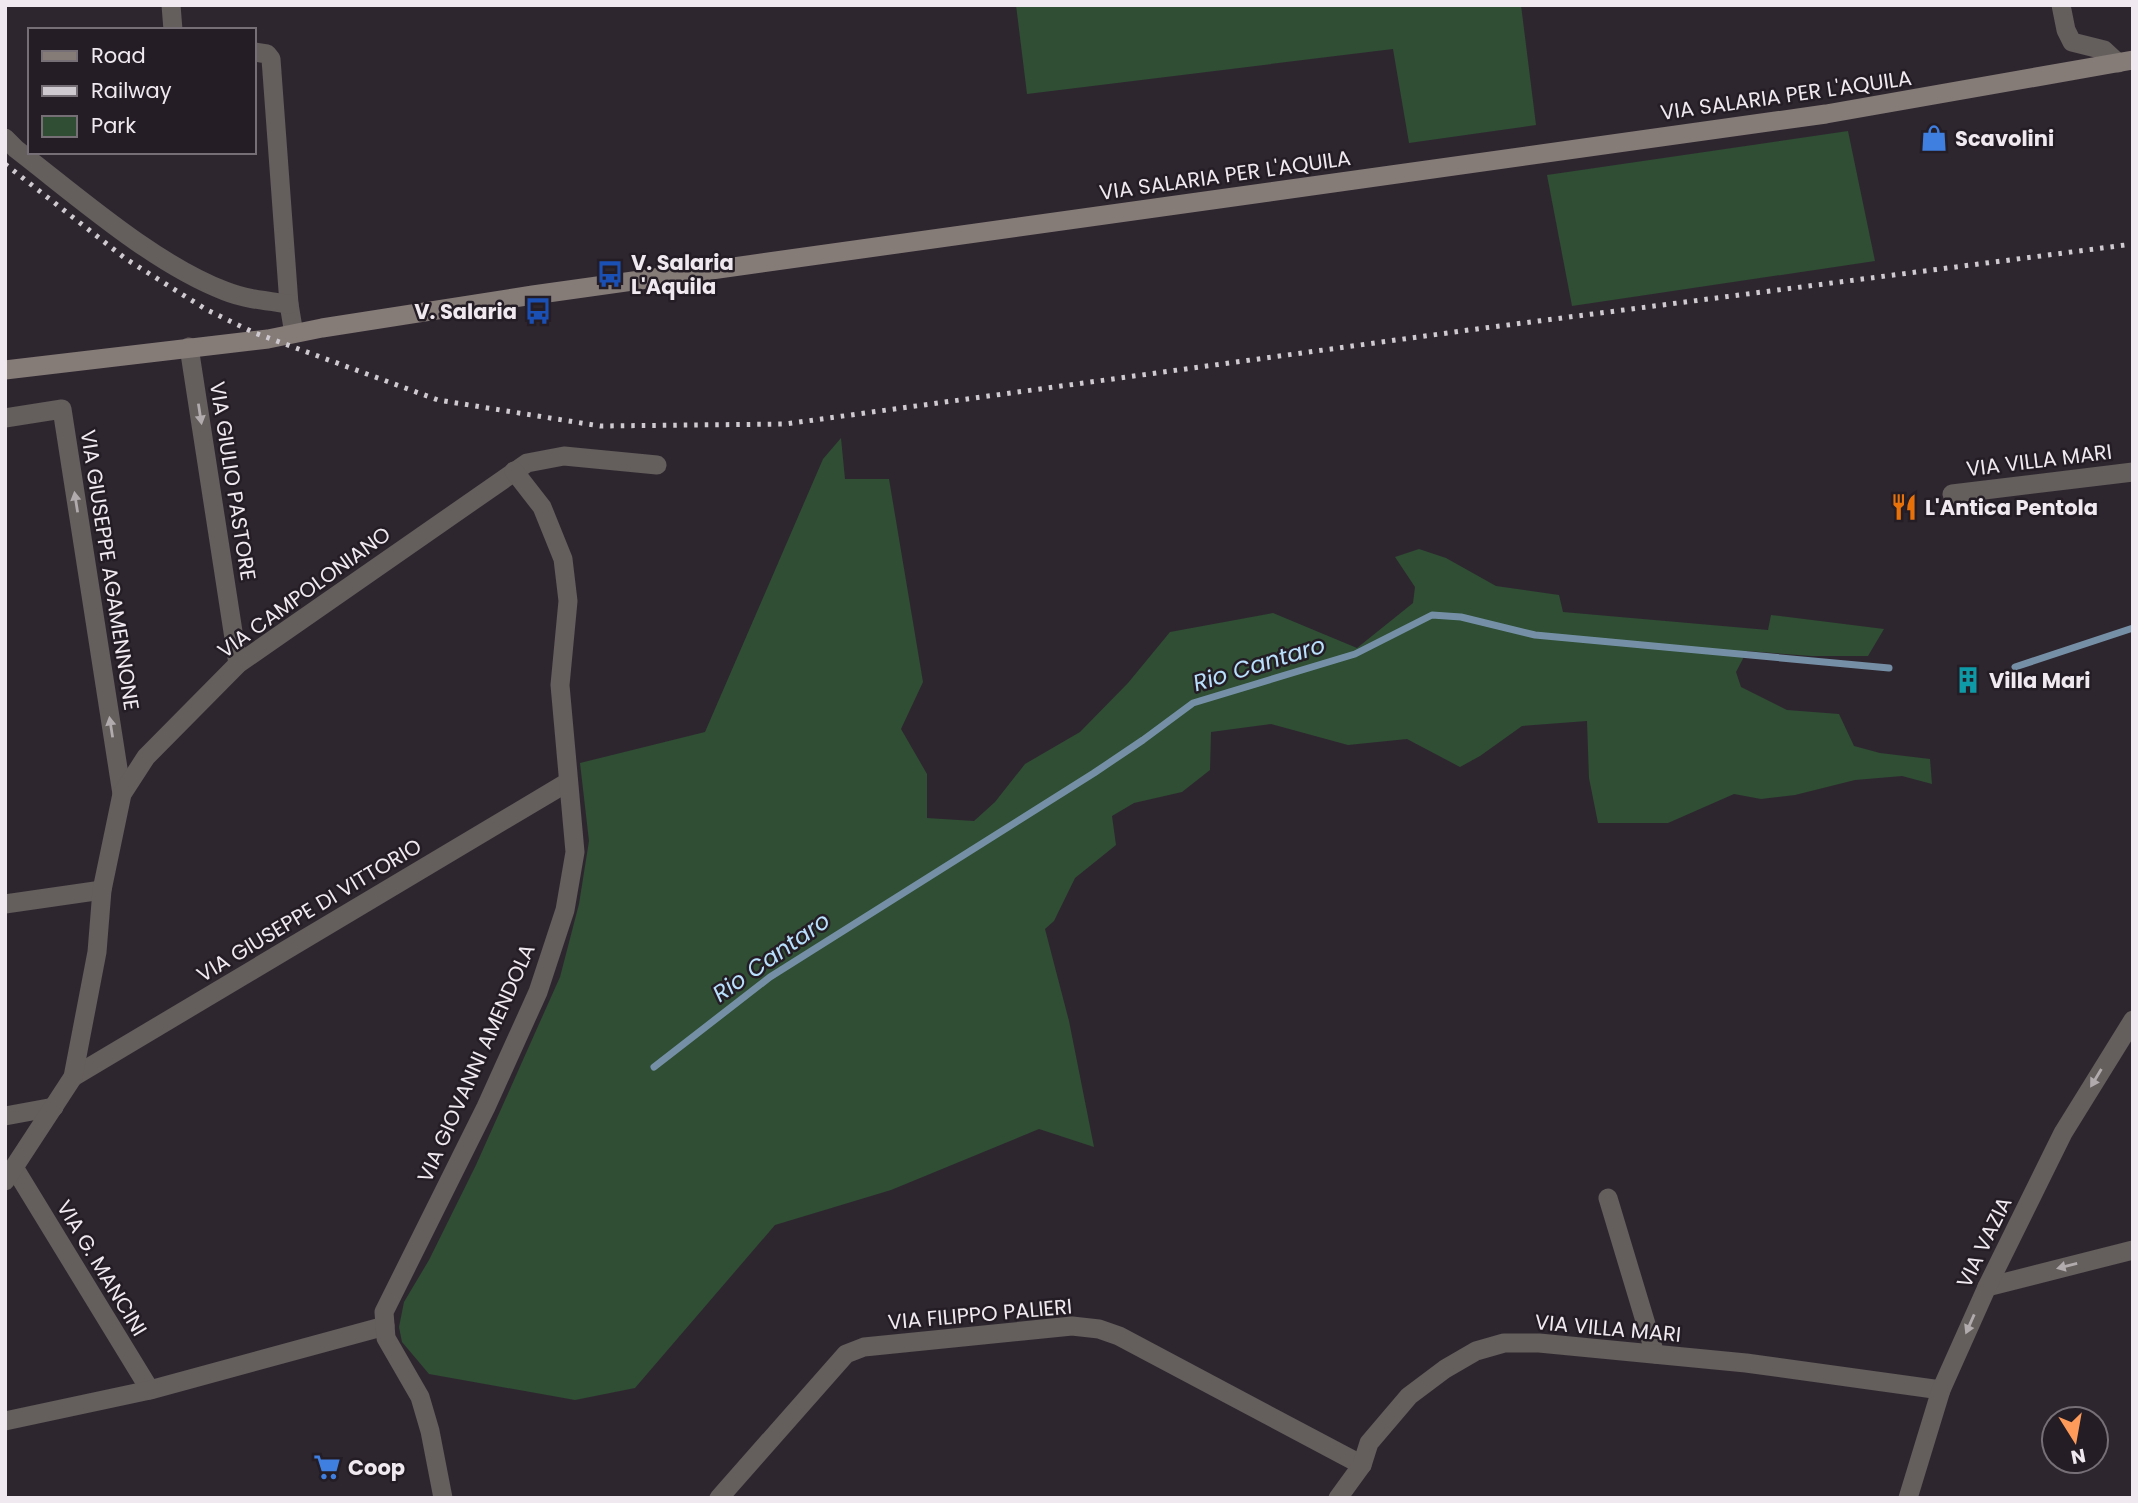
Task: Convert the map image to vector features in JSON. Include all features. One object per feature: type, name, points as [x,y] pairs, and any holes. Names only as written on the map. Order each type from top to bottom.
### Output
[{"type":"main road","name":"VIA SALARIA PER L'AQUILA","points":[[5,370],[258,340],[533,295],[1826,114],[2125,61]]},
{"type":"main road","name":"VIA SALARIA PER L'AQUILA","points":[[189,347],[226,338],[293,328],[322,328]]},
{"type":"street","points":[[171,5],[173,28]]},
{"type":"street","points":[[2061,5],[2066,30],[2072,42],[2104,50],[2125,61]]},
{"type":"street","points":[[256,52],[267,54],[271,59],[293,328]]},
{"type":"street","points":[[5,138],[162,258],[225,291],[247,298],[289,304]]},
{"type":"street","name":"VIA GIULIO PASTORE","points":[[189,347],[238,664]]},
{"type":"street","name":"VIA GIUSEPPE AGAMENNONE","points":[[5,418],[62,410],[122,794]]},
{"type":"street","name":"VIA CAMPOLONIANO","points":[[10,1175],[72,1077],[97,953],[102,890],[122,794],[146,757],[238,664],[527,463],[564,456],[657,465]]},
{"type":"street","name":"VIA GIOVANNI AMENDOLA","points":[[385,1326],[384,1312],[486,1107],[538,992],[565,910],[575,852],[560,685],[568,601],[563,559],[542,507],[514,471]]},
{"type":"street","name":"VIA VILLA MARI","points":[[1952,494],[2133,472]]},
{"type":"street","name":"VIA GIUSEPPE DI VITTORIO","points":[[72,1077],[568,782]]},
{"type":"street","points":[[5,904],[102,890]]},
{"type":"street","name":"VIA VAZIA","points":[[1908,1498],[1941,1390],[1987,1287],[2063,1133],[2133,1020]]},
{"type":"street","points":[[5,1116],[54,1107]]},
{"type":"street","name":"VIA G. MANCINI","points":[[10,1175],[150,1390]]},
{"type":"street","points":[[1608,1198],[1654,1354]]},
{"type":"street","points":[[1987,1287],[2133,1250]]},
{"type":"street","points":[[5,1421],[150,1390],[385,1326],[386,1338],[420,1396],[443,1498]]},
{"type":"street","name":"VIA FILIPPO PALIERI","points":[[719,1498],[846,1354],[864,1348],[1072,1326],[1099,1329],[1119,1336],[1362,1465]]},
{"type":"street","name":"VIA VILLA MARI","points":[[1338,1498],[1362,1465],[1369,1443],[1409,1396],[1476,1351],[1504,1343],[1539,1343],[1746,1363],[1941,1390]]},
{"type":"green space","points":[[1016,5],[1521,5],[1536,125],[1409,143],[1393,49],[1027,94]]},
{"type":"green space","points":[[1848,131],[1875,261],[1572,306],[1547,175]]},
{"type":"green space","points":[[841,438],[845,479],[889,479],[923,682],[901,729],[927,774],[927,818],[974,821],[995,802],[1025,764],[1080,732],[1128,683],[1170,632],[1273,613],[1357,648],[1413,603],[1415,587],[1395,557],[1419,549],[1446,558],[1496,586],[1559,595],[1563,612],[1768,630],[1771,615],[1884,629],[1868,656],[1811,656],[1747,651],[1736,672],[1741,687],[1787,710],[1839,714],[1854,746],[1880,753],[1930,759],[1932,784],[1902,776],[1855,780],[1795,795],[1761,799],[1734,794],[1668,823],[1598,823],[1589,778],[1587,721],[1522,726],[1460,767],[1407,739],[1348,745],[1271,724],[1211,732],[1210,770],[1182,792],[1134,803],[1112,816],[1116,845],[1075,878],[1054,921],[1045,929],[1069,1021],[1094,1147],[1039,1129],[891,1190],[775,1225],[635,1388],[575,1400],[429,1374],[402,1342],[399,1327],[404,1302],[429,1260],[476,1165],[560,977],[579,904],[589,841],[580,763],[705,732],[823,459]]},
{"type":"waterway","name":"Rio Cantaro","points":[[654,1067],[770,977],[1094,773],[1193,703],[1355,654],[1432,615],[1461,617],[1535,635],[1889,668]]},
{"type":"waterway","name":"Rio Cantaro","points":[[2015,667],[2133,628]]},
{"type":"railway","points":[[5,164],[126,259],[207,310],[255,333],[438,400],[600,426],[785,424],[1469,330],[2133,244]]},
{"type":"place","name":"Scavolini","points":[[1934,138]]},
{"type":"place","name":"V. Salaria L'Aquila","points":[[610,274]]},
{"type":"place","name":"V. Salaria","points":[[538,311]]},
{"type":"place","name":"L'Antica Pentola","points":[[1904,507]]},
{"type":"place","name":"Villa Mari","points":[[1968,680]]},
{"type":"place","name":"Coop","points":[[327,1467]]}]
